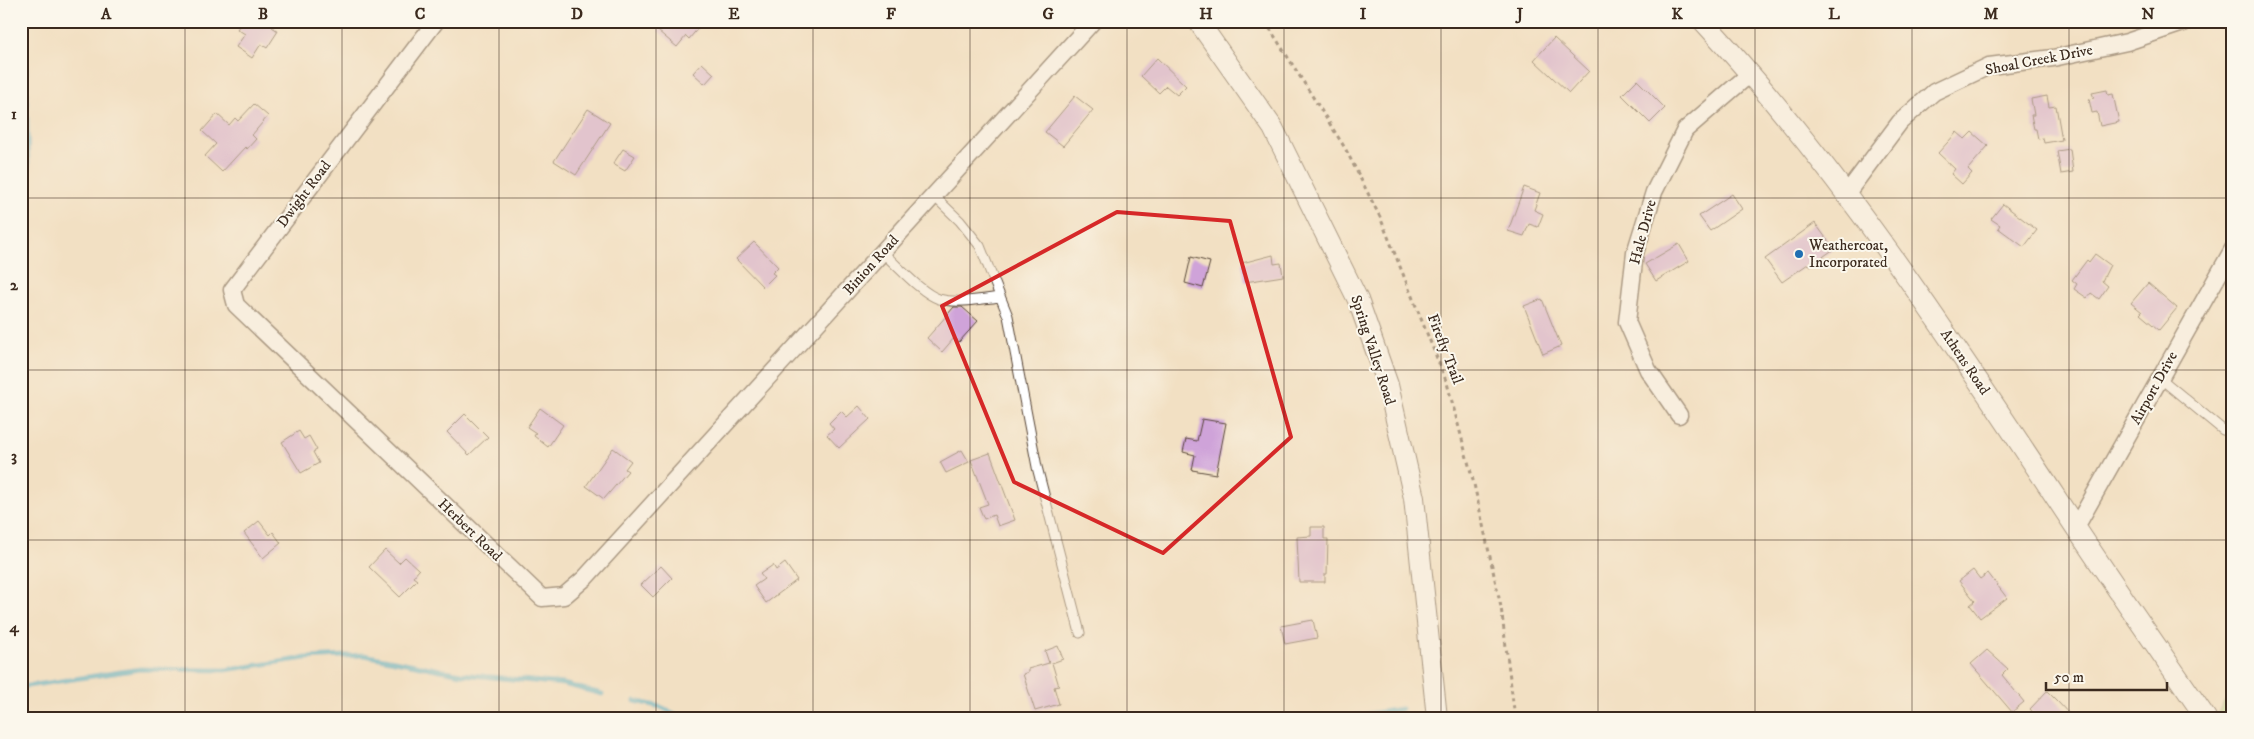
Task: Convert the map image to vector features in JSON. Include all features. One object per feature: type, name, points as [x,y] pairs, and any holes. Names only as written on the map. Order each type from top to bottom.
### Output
[{"type":"street","name":"Dwight Road","points":[[296,362],[236,305],[232,290],[436,21]]},
{"type":"street","name":"Binion Road","points":[[648,509],[1093,21]]},
{"type":"street","name":"Spring Valley Road","points":[[1198,21],[1273,128],[1358,300],[1385,377],[1414,498],[1436,718]]},
{"type":"street","name":"Athens Road","points":[[1703,21],[1751,73],[1847,193],[1942,327],[2206,718]]},
{"type":"street","name":"Shoal Creek Drive","points":[[1847,193],[1900,122],[1934,92],[1989,66],[2052,58],[2127,42],[2189,21]]},
{"type":"street","name":"Hale Drive","points":[[1679,415],[1648,370],[1627,322],[1635,253],[1654,192],[1685,130],[1751,73]]},
{"type":"street","name":"Airport Drive","points":[[2076,527],[2233,249]]},
{"type":"street","name":"Herbert Road","points":[[296,362],[542,598],[564,596],[572,590],[648,509]]},
{"type":"lane","points":[[934,196],[960,221],[980,246],[1008,316],[1020,369],[1037,467],[1080,633]]},
{"type":"lane","points":[[882,252],[921,287],[938,299],[958,300],[1000,297]]},
{"type":"lane","points":[[2160,378],[2223,430],[2233,433]]},
{"type":"path","name":"Firefly Trail","points":[[1265,21],[1346,148],[1380,217],[1447,383],[1474,484],[1501,607],[1515,718]]},
{"type":"highlighted area","points":[[1117,212],[1230,221],[1291,437],[1163,553],[1014,482],[942,306]]},
{"type":"green space","points":[[2233,689],[2233,718],[2215,718],[2215,717]]},
{"type":"building","points":[[243,21],[276,21],[272,27],[278,31],[267,48],[261,44],[252,58],[236,47],[245,34],[237,29]]},
{"type":"building","points":[[667,21],[704,21],[689,39],[686,36],[677,47],[658,31]]},
{"type":"building","points":[[1554,38],[1589,71],[1569,93],[1534,60]]},
{"type":"building","points":[[1157,58],[1186,86],[1177,95],[1166,86],[1159,93],[1141,76]]},
{"type":"building","points":[[702,63],[714,74],[705,84],[693,73]]},
{"type":"building","points":[[1637,80],[1665,108],[1650,123],[1622,95]]},
{"type":"building","points":[[2107,90],[2108,95],[2113,94],[2119,122],[2100,126],[2097,112],[2092,113],[2089,99],[2094,98],[2092,93]]},
{"type":"building","points":[[1075,96],[1093,110],[1063,146],[1045,132]]},
{"type":"building","points":[[2047,96],[2049,107],[2056,106],[2062,140],[2044,143],[2043,138],[2038,139],[2036,129],[2034,129],[2031,115],[2034,115],[2031,99]]},
{"type":"building","points":[[254,104],[268,116],[252,135],[256,139],[247,149],[245,147],[222,172],[205,156],[216,144],[202,131],[217,114],[229,125],[235,118],[238,121]]},
{"type":"building","points":[[588,109],[610,123],[576,175],[554,161]]},
{"type":"building","points":[[1957,132],[1965,139],[1972,132],[1988,146],[1968,169],[1972,173],[1962,184],[1951,174],[1955,169],[1938,153]]},
{"type":"building","points":[[623,149],[635,156],[625,171],[613,164]]},
{"type":"building","points":[[2070,149],[2073,172],[2061,174],[2057,151]]},
{"type":"building","points":[[1524,187],[1540,193],[1534,210],[1543,214],[1538,227],[1529,224],[1524,236],[1508,231]]},
{"type":"building","points":[[1732,194],[1742,209],[1710,231],[1699,216]]},
{"type":"building","points":[[2003,204],[2037,230],[2024,247],[1998,228],[2000,225],[1991,219]]},
{"type":"building","name":"Weathercoat, Incorporated","points":[[1815,223],[1834,249],[1782,282],[1765,259]]},
{"type":"building","points":[[754,242],[778,267],[772,273],[775,275],[763,287],[736,259]]},
{"type":"building","points":[[1679,244],[1689,261],[1656,281],[1645,264]]},
{"type":"building","points":[[2095,254],[2110,265],[2102,281],[2108,286],[2099,299],[2091,293],[2087,298],[2074,289],[2077,284],[2072,280],[2087,260],[2089,262]]},
{"type":"building","points":[[1273,255],[1274,264],[1281,263],[1283,276],[1245,282],[1242,263]]},
{"type":"building","points":[[1191,257],[1210,262],[1203,288],[1185,283]]},
{"type":"building","points":[[2148,283],[2177,308],[2159,330],[2140,314],[2142,312],[2131,303]]},
{"type":"building","points":[[1542,299],[1561,346],[1543,354],[1524,306]]},
{"type":"building","points":[[954,307],[962,307],[978,321],[959,342],[954,338],[942,352],[927,338]]},
{"type":"building","points":[[859,406],[870,419],[839,448],[827,435],[834,429],[829,423],[841,411],[847,417]]},
{"type":"building","points":[[540,408],[563,425],[548,447],[534,436],[536,433],[527,427]]},
{"type":"building","points":[[465,414],[488,437],[469,455],[447,432]]},
{"type":"building","points":[[1202,419],[1226,423],[1216,474],[1192,470],[1195,455],[1183,452],[1186,439],[1197,441]]},
{"type":"building","points":[[299,431],[304,439],[309,436],[317,450],[313,452],[319,463],[301,473],[282,442]]},
{"type":"building","points":[[613,448],[631,461],[625,469],[628,471],[604,499],[586,486]]},
{"type":"building","points":[[962,450],[969,462],[946,473],[940,462]]},
{"type":"building","points":[[990,453],[1015,520],[998,526],[994,515],[984,519],[979,507],[988,504],[971,460]]},
{"type":"building","points":[[259,521],[270,535],[273,532],[281,543],[263,558],[244,533]]},
{"type":"building","points":[[1311,527],[1324,527],[1324,539],[1328,539],[1325,582],[1299,582],[1297,537],[1311,536]]},
{"type":"building","points":[[385,550],[399,563],[405,557],[419,570],[413,577],[417,580],[400,597],[369,567]]},
{"type":"building","points":[[785,563],[797,580],[766,603],[754,586],[764,579],[760,574],[773,565],[776,570]]},
{"type":"building","points":[[661,566],[672,578],[653,597],[641,585]]},
{"type":"building","points":[[1973,570],[1980,579],[1988,573],[2007,598],[1980,618],[1970,605],[1975,601],[1959,581]]},
{"type":"building","points":[[1313,620],[1317,638],[1285,644],[1281,626]]},
{"type":"building","points":[[1058,646],[1063,659],[1052,663],[1059,686],[1054,687],[1059,704],[1035,711],[1023,674],[1028,672],[1028,669],[1049,663],[1045,651]]},
{"type":"building","points":[[1987,650],[2008,669],[2002,675],[2024,702],[2012,712],[1971,664]]},
{"type":"building","points":[[2047,691],[2073,718],[2038,718],[2030,709]]},
{"type":"waterway","points":[[21,26],[25,33],[28,170],[21,202]]},
{"type":"waterway","points":[[21,687],[140,669],[225,670],[306,658],[364,655],[461,674],[563,684],[602,694]]},
{"type":"waterway","points":[[635,701],[661,707],[683,718]]},
{"type":"waterway","points":[[1343,718],[1401,709]]},
{"type":"place","name":"Weathercoat, Incorporated","points":[[1799,254]]}]
